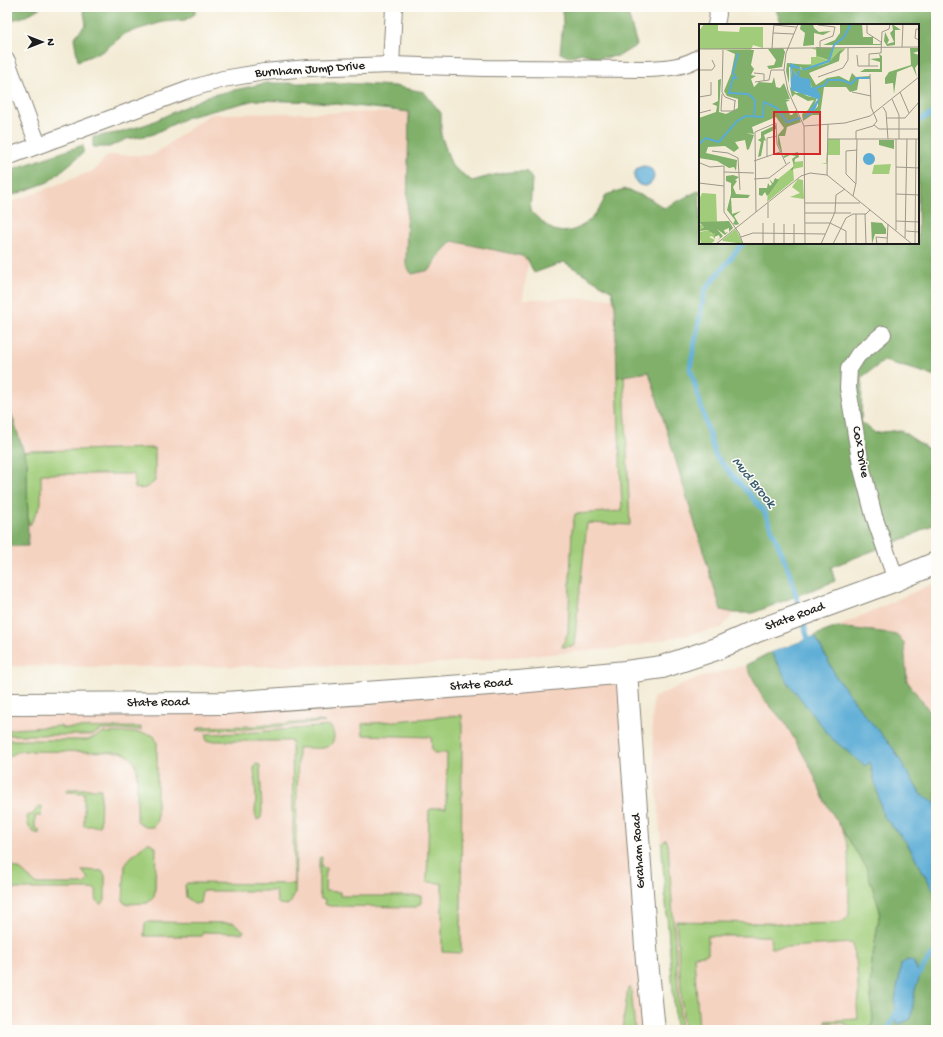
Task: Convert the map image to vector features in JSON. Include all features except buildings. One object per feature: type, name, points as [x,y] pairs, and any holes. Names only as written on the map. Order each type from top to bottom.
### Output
[{"type":"main road","name":"State Road","points":[[7,704],[226,702],[518,682],[626,672],[662,667],[716,649],[758,631],[936,564]]},
{"type":"main road","name":"Graham Road","points":[[626,672],[647,961],[654,1030]]},
{"type":"street","points":[[391,65],[394,7]]},
{"type":"street","points":[[716,7],[718,14],[716,24]]},
{"type":"street","name":"Burnham Jump Drive","points":[[7,157],[190,89],[223,79],[264,72],[308,68],[391,65],[485,68],[649,69],[676,68],[690,63],[699,58]]},
{"type":"street","points":[[7,61],[38,146]]},
{"type":"street","name":"Cox Drive","points":[[883,334],[858,355],[849,369],[848,388],[861,465],[872,509],[896,580]]},
{"type":"shaded area","points":[[409,112],[406,266],[412,274],[430,270],[440,254],[452,241],[529,258],[523,299],[615,298],[618,377],[649,372],[721,609],[734,613],[721,628],[624,648],[415,665],[141,667],[7,666],[7,544],[28,543],[27,462],[7,400],[7,204],[95,170],[108,155],[153,155],[210,114]]},
{"type":"shaded area","points":[[936,582],[936,720],[907,681],[904,642],[882,632],[837,627]]},
{"type":"shaded area","points":[[746,665],[763,698],[785,723],[811,768],[825,802],[866,867],[872,961],[873,1020],[870,1030],[676,1030],[652,729],[653,698],[691,680]]},
{"type":"shaded area","points":[[626,672],[654,1030],[7,1030],[7,704]]},
{"type":"green space","points":[[10,7],[41,7],[26,16],[12,20]]},
{"type":"green space","points":[[83,7],[195,7],[195,14],[185,20],[163,22],[126,33],[103,51],[78,61],[74,38],[86,24]]},
{"type":"green space","points":[[562,7],[622,7],[628,14],[637,45],[619,56],[598,58],[581,53],[569,57],[560,53],[563,24]]},
{"type":"green space","points":[[775,7],[936,7],[936,376],[884,361],[862,377],[861,422],[875,433],[900,430],[936,454],[936,523],[911,536],[831,567],[835,581],[753,613],[734,613],[721,610],[649,372],[617,377],[615,306],[612,291],[564,262],[534,273],[528,260],[522,256],[452,241],[440,254],[430,270],[412,274],[406,266],[409,112],[318,102],[255,100],[188,117],[151,135],[127,139],[109,147],[93,147],[93,137],[122,132],[150,123],[208,96],[266,83],[343,83],[394,86],[424,92],[441,113],[441,135],[452,166],[472,181],[492,175],[527,172],[532,179],[530,211],[554,230],[563,232],[579,228],[593,217],[603,203],[606,195],[624,189],[649,198],[664,208],[699,190],[699,244],[919,244],[919,24],[782,24]]},
{"type":"green space","points":[[83,145],[83,153],[48,182],[7,196],[7,171]]},
{"type":"green space","points":[[624,376],[630,525],[587,523],[574,646],[562,647],[568,632],[572,529],[575,514],[622,511],[617,377]]},
{"type":"green space","points":[[7,400],[27,462],[28,546],[7,546]]},
{"type":"green space","points":[[155,448],[155,481],[143,488],[135,488],[134,474],[41,474],[41,504],[30,525],[28,521],[27,462],[23,452]]},
{"type":"green space","points":[[837,627],[896,635],[904,642],[907,681],[936,720],[936,803],[921,795],[893,748],[883,816],[907,843],[936,895],[936,1030],[870,1030],[873,1020],[870,986],[872,961],[880,911],[866,867],[825,802],[811,768],[785,723],[763,698],[746,665],[771,652]]},
{"type":"green space","points":[[462,715],[461,953],[442,952],[442,883],[427,882],[429,810],[434,808],[446,808],[447,753],[434,753],[432,751],[431,737],[363,735],[362,724]]},
{"type":"green space","points":[[319,721],[325,722],[250,729],[197,730],[201,727],[253,726]]},
{"type":"green space","points":[[61,726],[62,728],[141,727],[141,730],[101,730],[93,735],[7,735],[7,731],[13,729]]},
{"type":"green space","points":[[330,726],[334,739],[330,745],[323,748],[298,748],[295,893],[291,902],[287,905],[279,904],[277,901],[276,891],[202,891],[200,903],[194,904],[186,897],[185,885],[187,883],[294,884],[292,741],[206,741],[206,734],[242,733]]},
{"type":"green space","points":[[128,732],[154,736],[157,743],[157,822],[153,827],[145,827],[137,821],[137,770],[132,759],[121,752],[23,751],[17,752],[7,758],[7,740],[88,740],[103,733]]},
{"type":"green space","points":[[256,764],[260,765],[262,811],[261,818],[257,820],[255,813],[256,798],[254,768]]},
{"type":"green space","points":[[67,789],[101,789],[100,826],[84,826],[84,793],[66,792]]},
{"type":"green space","points":[[42,806],[41,816],[35,816],[35,829],[39,829],[39,834],[29,827],[27,815],[32,815],[38,807]]},
{"type":"green space","points":[[843,831],[866,867],[880,911],[872,961],[870,986],[873,1020],[870,1030],[853,1030],[844,1023],[826,1023],[825,1021],[858,1019],[857,1005],[859,999],[856,959],[854,959],[853,943],[771,948],[770,936],[708,936],[708,953],[705,955],[694,956],[699,1030],[684,1030],[676,921],[804,924],[839,923],[846,919],[849,914],[848,847]]},
{"type":"green space","points":[[666,839],[668,844],[681,1030],[676,1030],[662,852],[662,843]]},
{"type":"green space","points":[[147,843],[150,843],[156,847],[154,897],[148,903],[124,903],[125,866],[130,858]]},
{"type":"green space","points":[[320,857],[322,857],[321,867],[326,868],[325,891],[340,892],[340,896],[421,896],[421,903],[416,907],[330,906],[324,904],[325,900],[321,899],[319,891]]},
{"type":"green space","points":[[7,864],[21,870],[36,884],[84,884],[89,879],[82,871],[83,870],[102,871],[105,875],[105,901],[102,904],[97,901],[96,889],[7,889]]},
{"type":"green space","points":[[146,922],[234,923],[244,931],[243,933],[203,932],[202,936],[144,936]]},
{"type":"green space","points":[[628,988],[631,988],[635,1030],[622,1030]]},
{"type":"water","points":[[644,166],[651,169],[654,176],[651,183],[644,186],[637,183],[634,176],[637,169]]},
{"type":"water","points":[[815,636],[837,678],[865,715],[893,748],[921,795],[936,803],[936,895],[907,843],[883,816],[870,762],[865,766],[830,737],[790,685],[771,652]]},
{"type":"water","points":[[907,960],[913,961],[920,976],[915,990],[911,1019],[897,1024],[895,1007],[901,964]]},
{"type":"pier","points":[[814,634],[817,635],[769,653],[770,651]]},
{"type":"waterway","name":"Mud Brook","points":[[919,120],[936,112]]},
{"type":"waterway","name":"Mud Brook","points":[[742,244],[705,290],[690,368],[715,455],[764,511],[790,574],[800,611]]},
{"type":"waterway","name":"Mud Brook","points":[[803,620],[809,643]]},
{"type":"waterway","points":[[916,978],[928,960],[936,952]]},
{"type":"waterway","points":[[888,1030],[897,1011]]}]
